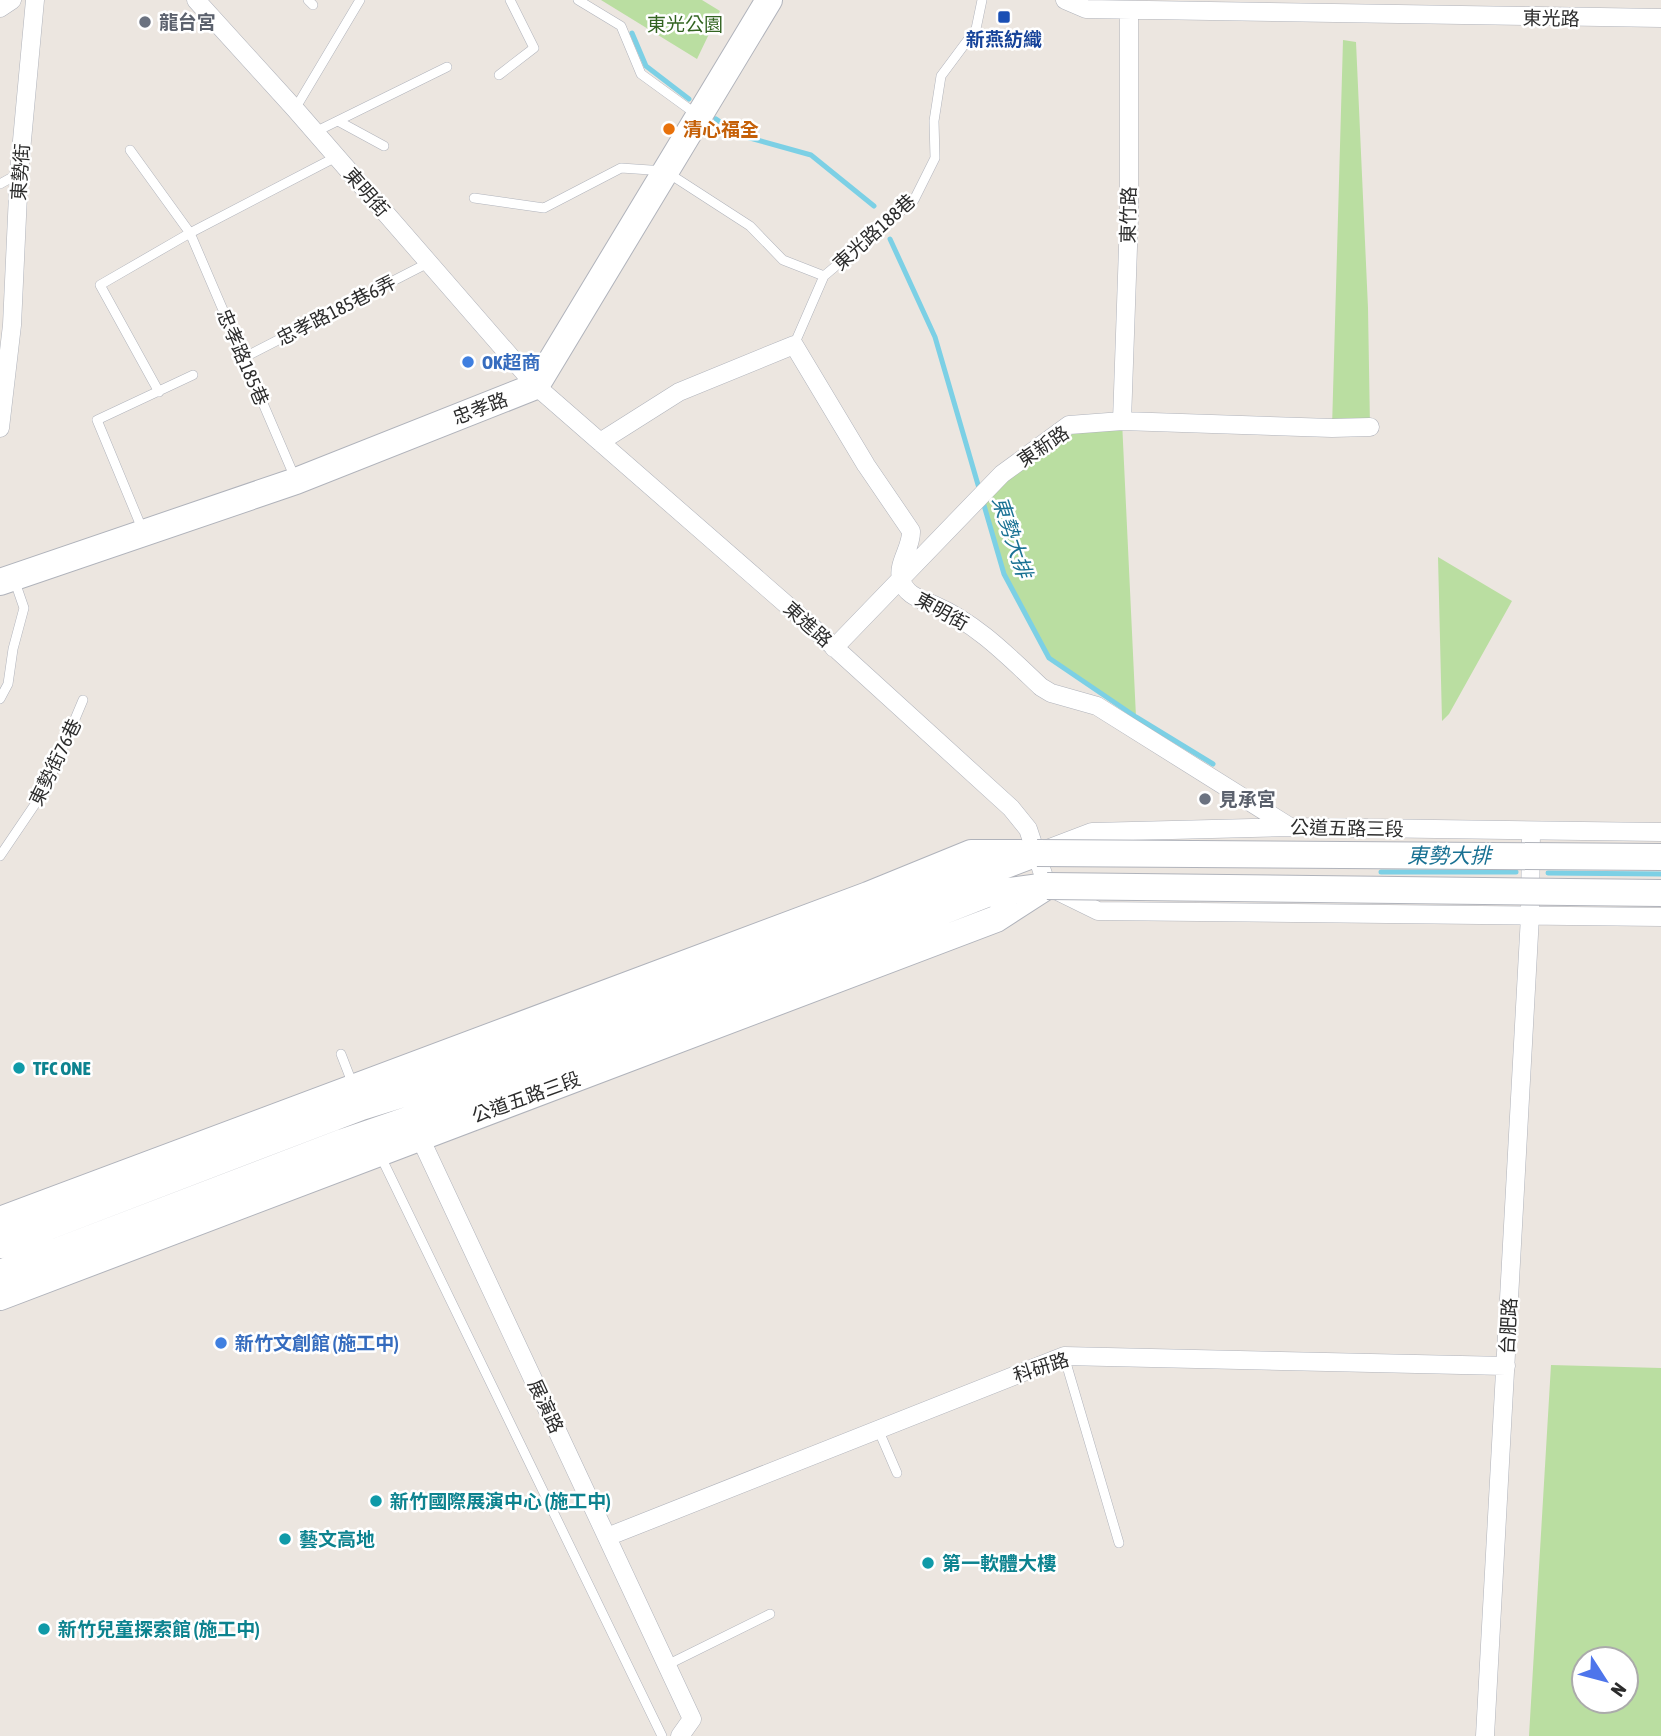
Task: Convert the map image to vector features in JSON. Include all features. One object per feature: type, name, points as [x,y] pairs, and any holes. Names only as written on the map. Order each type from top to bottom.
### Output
[{"type":"street","points":[[0,8],[12,0]]},
{"type":"street","name":"東勢街","points":[[0,428],[12,325],[19,173],[36,0]]},
{"type":"street","name":"東明街","points":[[196,0],[295,109],[536,386]]},
{"type":"street","points":[[536,386],[769,0]]},
{"type":"street","name":"東光路","points":[[1065,0],[1086,9],[1511,9],[1661,18]]},
{"type":"street","name":"東竹路","points":[[1122,421],[1129,218],[1129,10]]},
{"type":"street","points":[[600,442],[679,392],[794,345]]},
{"type":"street","name":"東明街","points":[[794,345],[866,465],[911,531],[901,579],[909,592],[987,637],[1041,687],[1051,693],[1097,706],[1290,827]]},
{"type":"street","name":"東進路","points":[[536,386],[1012,808],[1028,829],[1048,886]]},
{"type":"street","name":"忠孝路","points":[[7,580],[296,481],[536,386]]},
{"type":"street","name":"東新路","points":[[834,649],[1002,474],[1069,425],[1122,421],[1370,427]]},
{"type":"street","name":"公道五路三段","points":[[0,1297],[374,1142],[406,1106],[435,1084],[1093,832],[1290,827],[1661,831]]},
{"type":"street","name":"台肥路","points":[[1485,1736],[1530,916],[1531,831]]},
{"type":"street","name":"公道五路三段","points":[[1037,853],[1661,858]]},
{"type":"street","points":[[1048,886],[1098,912],[1661,917]]},
{"type":"street","name":"公道五路三段","points":[[0,1220],[358,1097],[406,1106],[445,1107],[670,1021],[986,894],[1048,886],[1661,893]]},
{"type":"street","name":"公道五路三段","points":[[0,1245],[358,1097]]},
{"type":"street","name":"展演路","points":[[406,1106],[692,1719],[680,1736]]},
{"type":"street","name":"公道五路三段","points":[[0,1273],[374,1142]]},
{"type":"street","name":"科研路","points":[[607,1537],[1064,1356],[1506,1366]]},
{"type":"lane","points":[[295,109],[359,0]]},
{"type":"lane","points":[[499,75],[534,48],[510,0]]},
{"type":"lane","points":[[578,0],[621,26],[640,74],[699,116]]},
{"type":"lane","name":"東光路188巷","points":[[794,345],[824,276],[914,200],[935,158],[934,121],[941,76],[976,29],[982,0]]},
{"type":"lane","points":[[315,132],[447,67]]},
{"type":"lane","points":[[338,121],[384,146]]},
{"type":"lane","name":"忠孝路185巷","points":[[130,150],[190,233],[296,481]]},
{"type":"lane","points":[[159,392],[100,285],[190,233],[336,157]]},
{"type":"lane","points":[[474,198],[544,208],[621,168],[665,171],[750,226],[783,260],[824,276]]},
{"type":"lane","points":[[0,184],[19,173]]},
{"type":"lane","name":"忠孝路185巷6弄","points":[[243,358],[428,263]]},
{"type":"lane","points":[[144,533],[97,420],[193,375]]},
{"type":"lane","points":[[0,699],[8,684],[13,649],[24,608],[7,580]]},
{"type":"lane","name":"東勢街76巷","points":[[0,856],[46,788],[83,700]]},
{"type":"lane","points":[[341,1054],[374,1142],[662,1736]]},
{"type":"lane","points":[[1064,1356],[1119,1543]]},
{"type":"lane","points":[[878,1429],[897,1474]]},
{"type":"lane","points":[[667,1665],[770,1614]]},
{"type":"green space","name":"東光公園","points":[[601,0],[702,0],[720,11],[697,59]]},
{"type":"green space","points":[[1343,40],[1356,42],[1368,308],[1370,427],[1332,428]]},
{"type":"green space","points":[[1122,421],[1136,717],[1049,658],[1004,574],[981,497],[1069,425]]},
{"type":"green space","points":[[1438,557],[1512,601],[1449,714],[1442,721]]},
{"type":"green space","points":[[1551,1365],[1661,1368],[1661,1736],[1529,1736]]},
{"type":"waterway","name":"東勢大排","points":[[632,33],[646,66],[689,99]]},
{"type":"waterway","name":"東勢大排","points":[[716,119],[739,135],[811,155],[874,206]]},
{"type":"waterway","name":"東勢大排","points":[[890,239],[935,337],[1004,574],[1049,658],[1136,717],[1213,764]]},
{"type":"waterway","name":"東勢大排","points":[[1381,872],[1516,872]]},
{"type":"waterway","name":"東勢大排","points":[[1548,873],[1661,874]]},
{"type":"place","name":"新燕紡織","points":[[1004,17]]},
{"type":"place","name":"龍台宮","points":[[145,22]]},
{"type":"place","name":"清心福全","points":[[669,129]]},
{"type":"place","name":"OK超商","points":[[468,362]]},
{"type":"place","name":"見承宮","points":[[1205,799]]},
{"type":"place","name":"TFC ONE","points":[[19,1068]]},
{"type":"place","name":"新竹文創館 (施工中)","points":[[221,1343]]},
{"type":"place","name":"新竹國際展演中心 (施工中)","points":[[376,1501]]},
{"type":"place","name":"藝文高地","points":[[285,1539]]},
{"type":"place","name":"第一軟體大樓","points":[[928,1563]]},
{"type":"place","name":"新竹兒童探索館 (施工中)","points":[[44,1629]]}]
